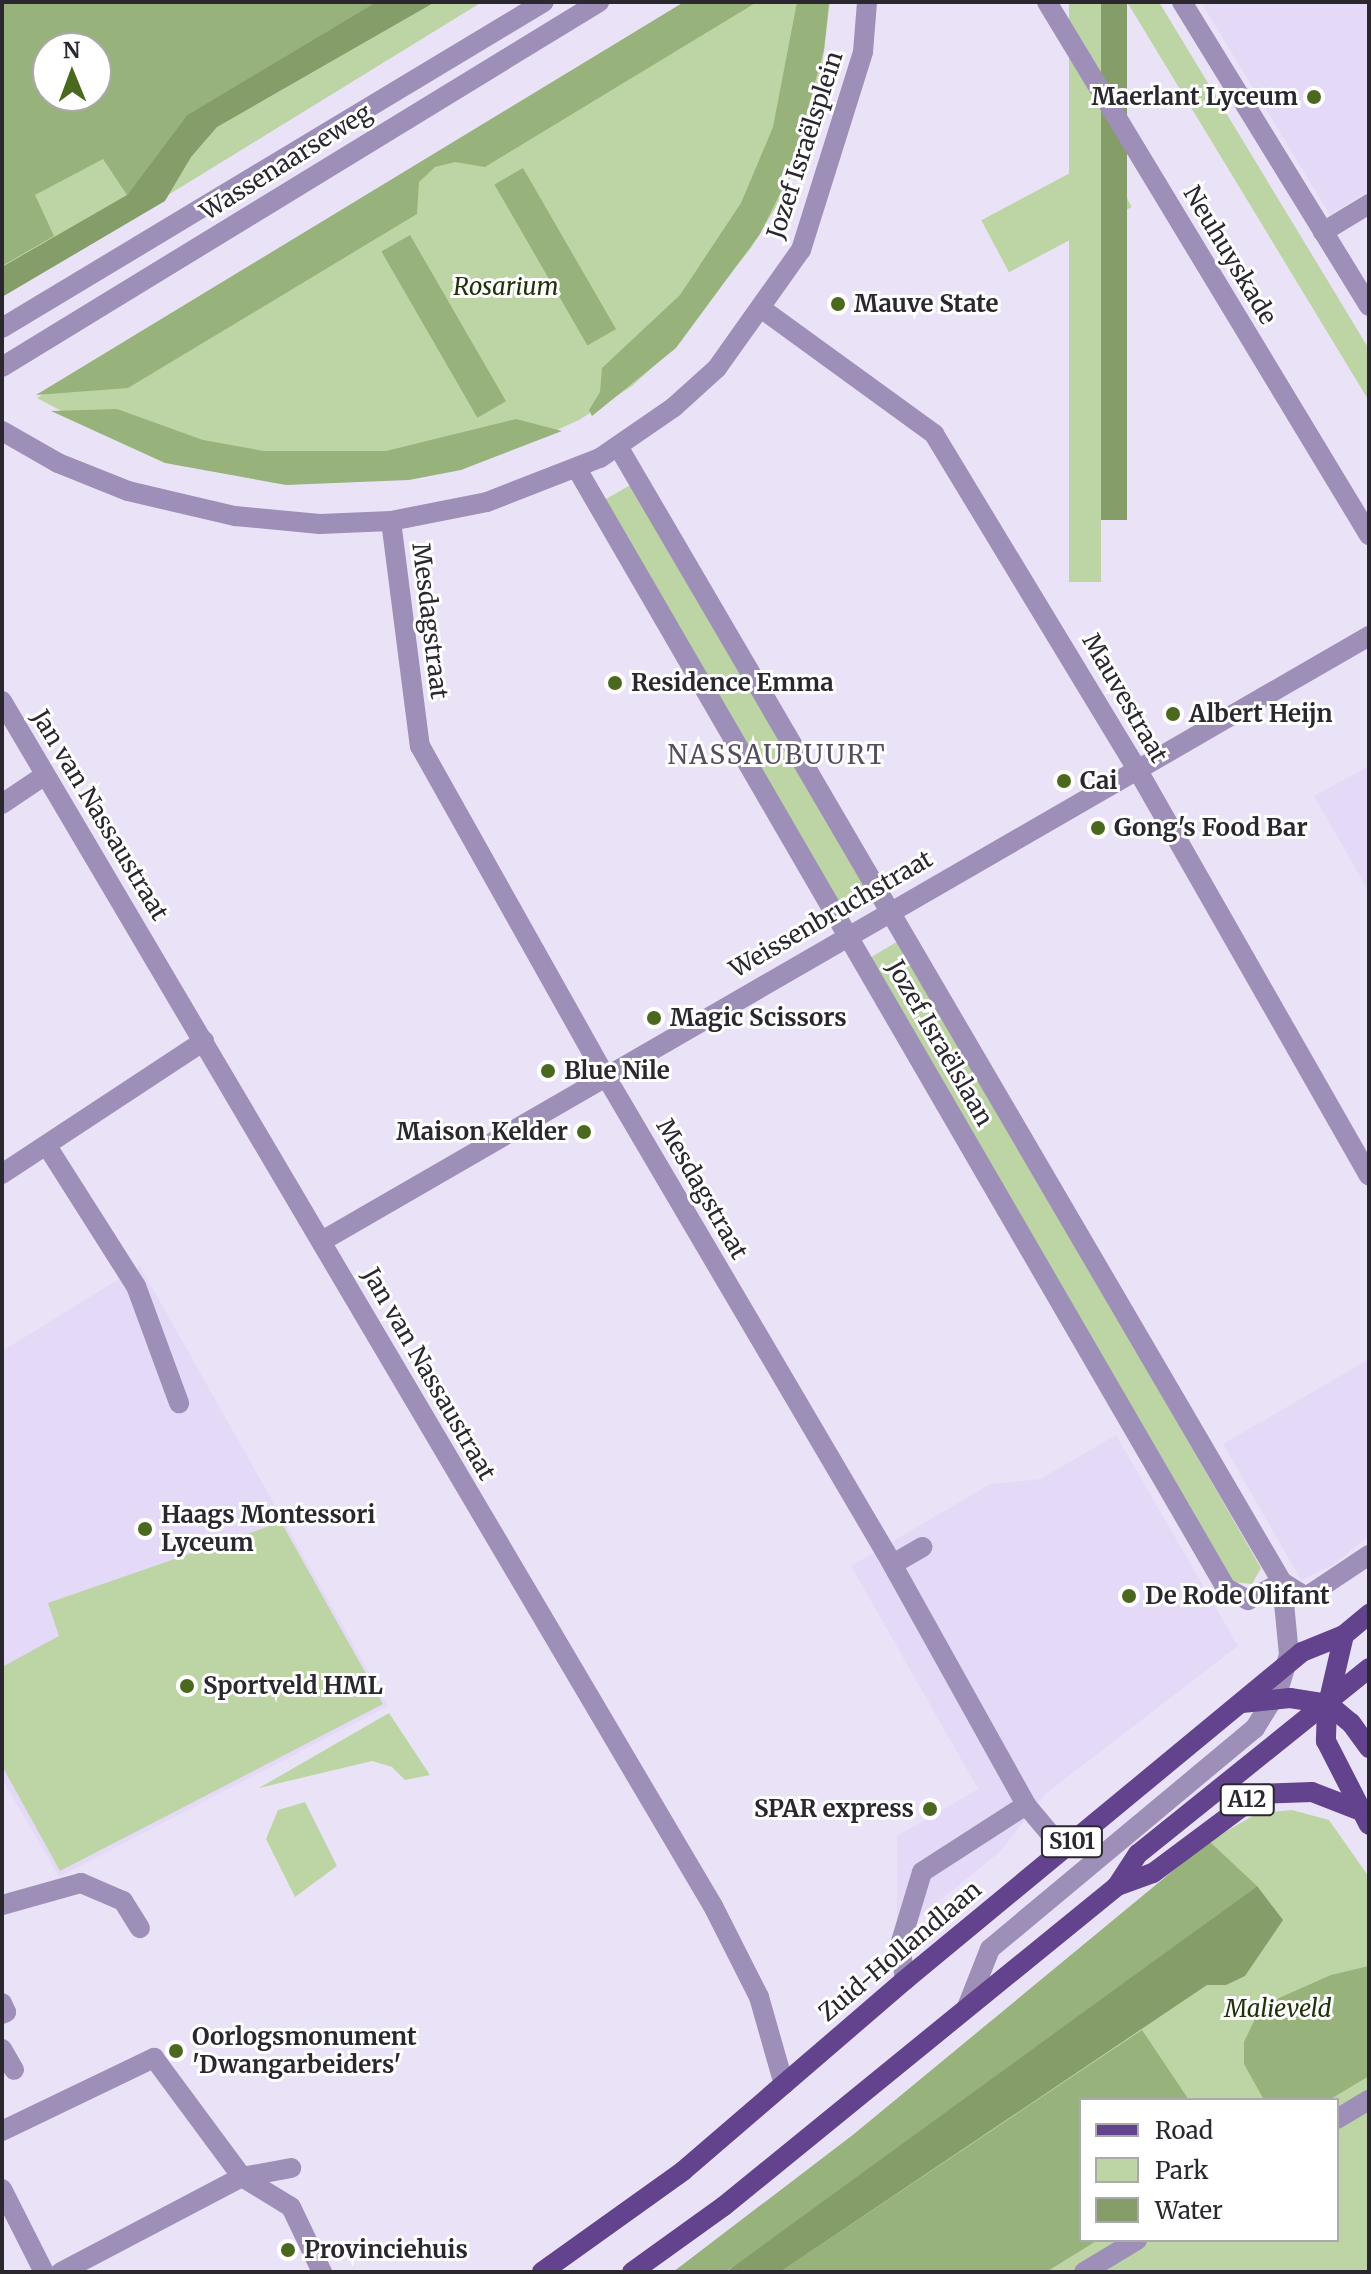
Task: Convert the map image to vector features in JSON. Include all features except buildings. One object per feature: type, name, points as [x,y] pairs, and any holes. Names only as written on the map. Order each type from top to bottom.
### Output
[{"type":"main road","name":"S101","points":[[1344,1635],[1369,1614]]},
{"type":"main road","name":"Zuid-Hollandlaan","points":[[542,2272],[683,2171],[905,1980],[1302,1652],[1344,1635]]},
{"type":"main road","name":"A12","points":[[1344,1635],[1327,1702],[1328,1749],[1365,1818]]},
{"type":"main road","name":"S101","points":[[632,2272],[724,2206],[1117,1886],[1138,1854],[1369,1668]]},
{"type":"main road","points":[[1239,1704],[1274,1699],[1327,1702],[1351,1723],[1369,1748]]},
{"type":"main road","name":"A12","points":[[1117,1886],[1153,1873],[1259,1794],[1312,1792],[1365,1818]]},
{"type":"street","name":"Wassenaarseweg","points":[[2,328],[544,2]]},
{"type":"street","name":"Wassenaarseweg","points":[[2,367],[599,2]]},
{"type":"street","name":"Jozef Israëlsplein","points":[[2,431],[89,477],[167,502],[272,520],[391,521],[487,502],[577,469],[619,448],[717,368],[762,309],[801,250],[863,52],[867,2]]},
{"type":"street","name":"Neuhuyskade","points":[[1047,2],[1369,535]]},
{"type":"street","points":[[1182,2],[1369,306]]},
{"type":"street","points":[[1323,232],[1369,204]]},
{"type":"street","name":"Mauvestraat","points":[[762,309],[934,434],[1137,769],[1369,1176]]},
{"type":"street","name":"Jozef Israëlslaan","points":[[619,448],[1282,1582],[1291,1631],[1287,1664]]},
{"type":"street","name":"Jozef Israëlslaan","points":[[577,469],[1226,1588],[1248,1600],[1282,1582]]},
{"type":"street","name":"Mesdagstraat","points":[[391,521],[420,746],[605,1075],[889,1559],[1026,1805],[1063,1849]]},
{"type":"street","name":"Weissenbruchstraat","points":[[322,1241],[890,910],[1369,636]]},
{"type":"street","name":"Jan van Nassaustraat","points":[[2,701],[713,1906],[759,1997],[784,2085]]},
{"type":"street","points":[[2,804],[45,775]]},
{"type":"street","points":[[2,1174],[204,1041]]},
{"type":"street","points":[[47,1146],[136,1286],[179,1403]]},
{"type":"street","points":[[889,1559],[922,1547]]},
{"type":"street","points":[[1282,1582],[1306,1597],[1369,1555]]},
{"type":"street","points":[[967,2007],[990,1949],[1242,1741],[1274,1699],[1287,1664]]},
{"type":"street","points":[[905,1980],[900,1945],[922,1872],[1026,1805]]},
{"type":"street","points":[[2,1905],[81,1883],[97,1887],[123,1901],[140,1928]]},
{"type":"street","points":[[2,2003],[6,2012],[2,2014]]},
{"type":"street","points":[[2,2049],[14,2070]]},
{"type":"street","points":[[2,2131],[154,2058],[242,2177],[291,2207],[322,2272]]},
{"type":"street","points":[[1339,2118],[1369,2100]]},
{"type":"street","points":[[61,2272],[242,2177],[291,2168]]},
{"type":"street","points":[[2,2189],[44,2272]]},
{"type":"street","points":[[1084,2272],[1134,2242]]},
{"type":"shaded area","name":"Maerlant Lyceum","points":[[1201,2],[1369,2],[1369,191],[1330,215]]},
{"type":"shaded area","points":[[1369,766],[1369,892],[1314,796]]},
{"type":"shaded area","name":"Haags Montessori Lyceum","points":[[140,1266],[388,1706],[59,1877],[2,1779],[2,1351]]},
{"type":"shaded area","points":[[1369,1359],[1369,1536],[1333,1565],[1301,1580],[1223,1444]]},
{"type":"shaded area","points":[[1116,1435],[1238,1646],[1044,1795],[1001,1851],[897,1935],[897,1836],[978,1789],[851,1566],[990,1484],[1040,1479]]},
{"type":"green space","points":[[2,2],[482,2],[2,297]]},
{"type":"green space","points":[[2,2],[376,2],[187,115],[127,195],[103,159],[35,195],[54,236],[2,266]]},
{"type":"green space","name":"Rosarium","points":[[684,2],[830,2],[821,75],[787,189],[751,248],[664,357],[632,386],[579,420],[503,454],[431,472],[105,434],[37,398]]},
{"type":"green space","points":[[684,2],[757,2],[485,167],[455,162],[435,167],[419,182],[417,214],[128,388],[36,395]]},
{"type":"green space","points":[[797,2],[829,2],[824,50],[789,176],[760,234],[676,348],[592,416],[589,410],[600,392],[602,368],[680,295],[741,203],[773,127]]},
{"type":"green space","points":[[1069,2],[1101,2],[1101,582],[1069,582]]},
{"type":"green space","points":[[1127,2],[1159,2],[1369,349],[1369,401]]},
{"type":"green space","points":[[1104,155],[1132,207],[1009,272],[981,220]]},
{"type":"green space","points":[[523,168],[616,329],[587,346],[494,184]]},
{"type":"green space","points":[[410,235],[506,401],[477,418],[381,251]]},
{"type":"green space","points":[[117,409],[203,440],[264,451],[386,451],[516,419],[562,431],[461,470],[409,480],[286,485],[165,463],[51,411]]},
{"type":"green space","points":[[632,484],[867,891],[838,908],[603,501]]},
{"type":"green space","points":[[900,940],[1261,1568],[1252,1584],[1232,1582],[868,959]]},
{"type":"green space","name":"Sportveld HML","points":[[281,1522],[383,1704],[60,1871],[2,1766],[2,1667],[59,1636],[48,1603]]},
{"type":"green space","points":[[389,1713],[430,1775],[405,1780],[392,1767],[372,1761],[259,1788]]},
{"type":"green space","points":[[305,1802],[337,1866],[295,1897],[266,1839],[278,1810]]},
{"type":"green space","name":"Malieveld","points":[[1292,1810],[1329,1820],[1369,1877],[1369,2272],[750,2272],[1272,1905],[1209,1841],[1258,1813]]},
{"type":"green space","points":[[1209,1841],[1257,1886],[760,2250],[725,2272],[673,2272],[854,2134]]},
{"type":"green space","points":[[1369,1966],[1369,2076],[1332,2098],[1263,2098],[1244,2064],[1244,2042],[1255,2019],[1279,1998],[1331,1975]]},
{"type":"green space","points":[[1142,2030],[1188,2098],[1079,2098],[1079,2242],[1095,2242],[1046,2272],[780,2272]]},
{"type":"water","points":[[376,2],[435,2],[217,127],[191,157],[165,201],[2,297],[2,267],[127,195],[187,115]]},
{"type":"water","points":[[1101,2],[1127,2],[1127,520],[1101,520]]},
{"type":"water","points":[[1257,1886],[1283,1920],[1245,1976],[1226,1985],[1207,1985],[780,2272],[726,2272]]},
{"type":"place","name":"Maerlant Lyceum","points":[[1314,97]]},
{"type":"place","name":"Mauve State","points":[[838,304]]},
{"type":"place","name":"Residence Emma","points":[[615,683]]},
{"type":"place","name":"Albert Heijn","points":[[1173,714]]},
{"type":"place","name":"Cai","points":[[1064,781]]},
{"type":"place","name":"Gong's Food Bar","points":[[1098,828]]},
{"type":"place","name":"Magic Scissors","points":[[654,1018]]},
{"type":"place","name":"Blue Nile","points":[[548,1071]]},
{"type":"place","name":"Maison Kelder","points":[[584,1132]]},
{"type":"place","name":"Haags Montessori Lyceum","points":[[145,1529]]},
{"type":"place","name":"De Rode Olifant","points":[[1129,1596]]},
{"type":"place","name":"Sportveld HML","points":[[187,1686]]},
{"type":"place","name":"SPAR express","points":[[930,1809]]},
{"type":"place","name":"Oorlogsmonument 'Dwangarbeiders'","points":[[176,2051]]},
{"type":"place","name":"Provinciehuis","points":[[288,2250]]},
{"type":"district","name":"NASSAUBUURT","points":[[777,755]]}]
